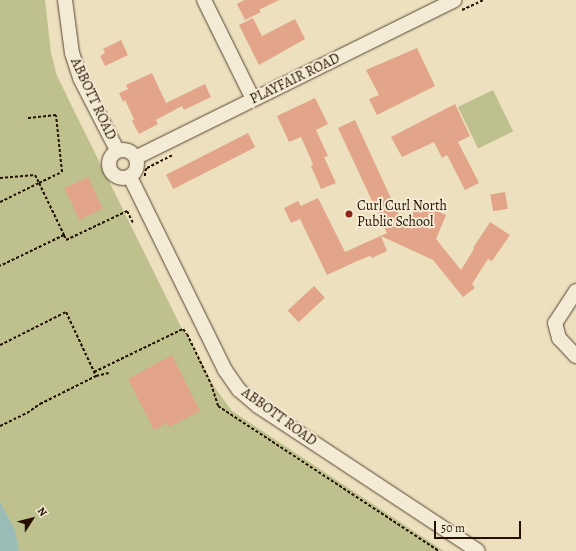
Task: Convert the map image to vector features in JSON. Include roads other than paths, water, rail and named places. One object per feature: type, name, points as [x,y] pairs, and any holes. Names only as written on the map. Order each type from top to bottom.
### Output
[{"type":"street","name":"ABBOTT ROAD","points":[[65,0],[72,53],[80,78],[117,150]]},
{"type":"street","points":[[204,0],[253,100]]},
{"type":"street","name":"PLAYFAIR ROAD","points":[[137,157],[253,100],[458,5]]},
{"type":"street","name":"ABBOTT ROAD","points":[[137,157],[126,149],[117,150],[111,157],[109,166],[110,170],[117,176],[125,178],[130,177],[225,370],[239,390],[258,406],[478,551]]},
{"type":"street","points":[[130,177],[134,174],[138,166],[137,157]]},
{"type":"street","points":[[576,291],[555,323],[559,338],[576,356]]},
{"type":"water","points":[[0,502],[15,530],[19,551],[0,551]]},
{"type":"place","name":"Curl Curl North Public School","points":[[349,214]]}]
